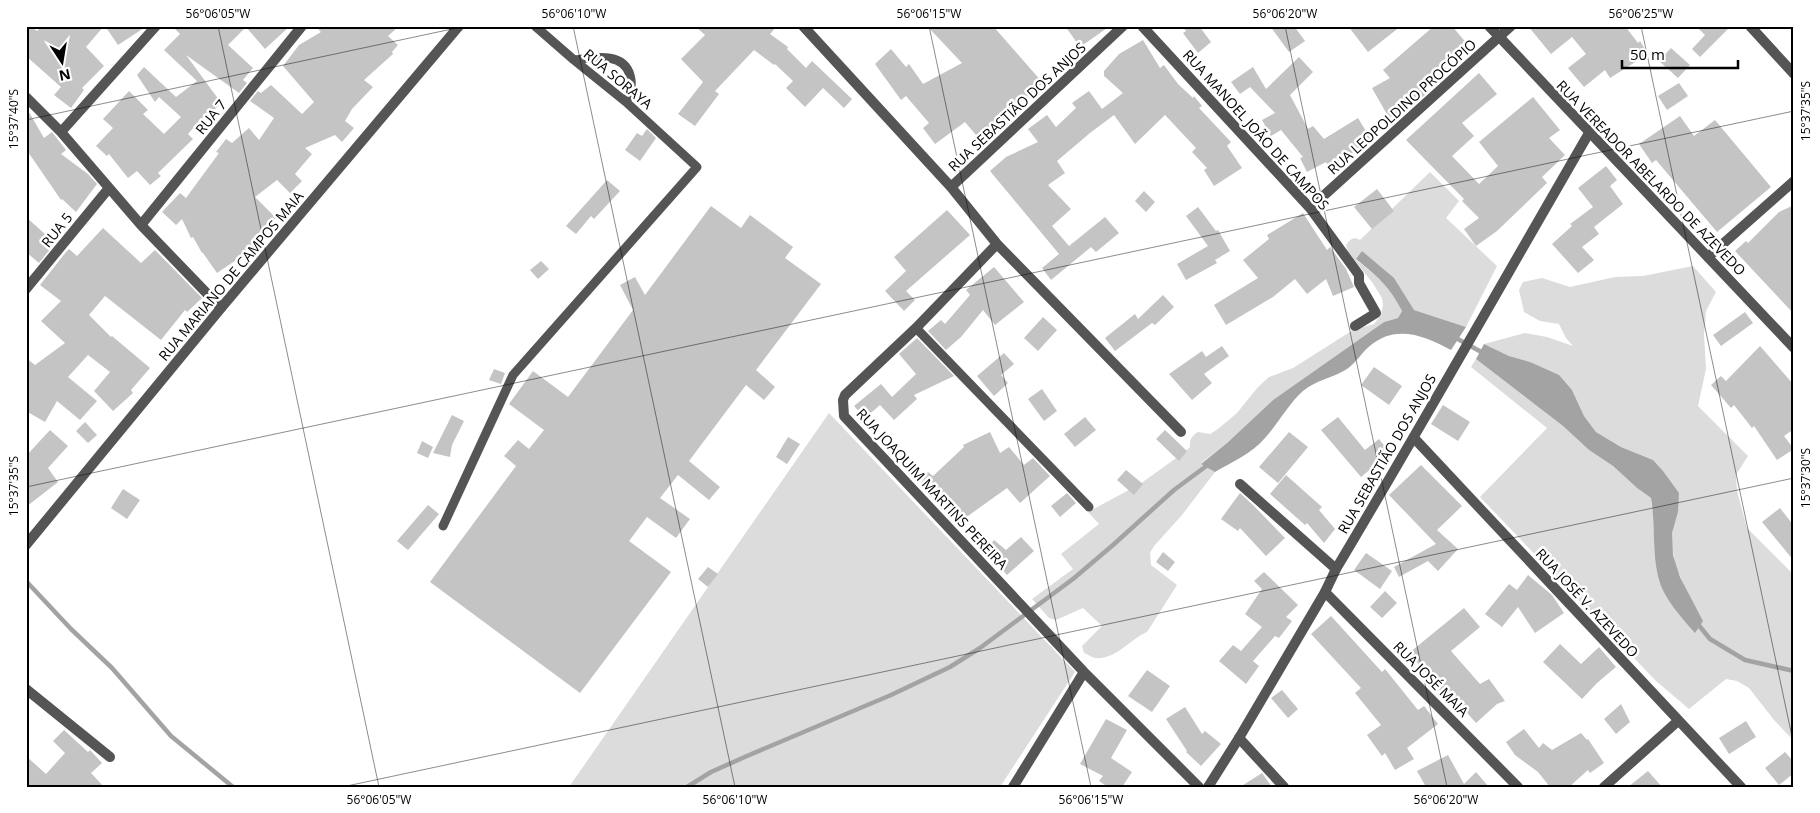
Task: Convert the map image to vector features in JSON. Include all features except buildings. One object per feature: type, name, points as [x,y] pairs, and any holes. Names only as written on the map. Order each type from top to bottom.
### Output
[{"type":"street","points":[[61,132],[156,26]]},
{"type":"street","name":"RUA 7","points":[[141,224],[302,26]]},
{"type":"street","name":"RUA MARIANO DE CAMPOS MAIA","points":[[26,545],[221,308],[459,26]]},
{"type":"street","points":[[803,26],[951,187],[997,244],[1181,432]]},
{"type":"street","name":"RUA SEBASTIÃO DOS ANJOS","points":[[951,187],[1123,26]]},
{"type":"street","name":"RUA MANOEL JOÃO DE CAMPOS","points":[[1142,26],[1310,208],[1359,275],[1359,283],[1376,313],[1355,326]]},
{"type":"street","name":"RUA VEREADOR ABELARDO DE AZEVEDO","points":[[1489,26],[1794,348]]},
{"type":"street","name":"RUA LEOPOLDINO PROCÓPIO","points":[[1310,208],[1511,26]]},
{"type":"street","points":[[1750,26],[1794,74]]},
{"type":"street","points":[[26,97],[61,132],[141,224],[221,308]]},
{"type":"street","name":"RUA SEBASTIÃO DOS ANJOS","points":[[1208,787],[1325,592],[1336,569],[1414,438],[1462,351],[1589,133]]},
{"type":"street","points":[[1708,257],[1794,181]]},
{"type":"street","name":"RUA 5","points":[[26,289],[109,188]]},
{"type":"street","name":"RUA JOAQUIM MARTINS PEREIRA","points":[[997,244],[916,328],[845,395],[843,400],[844,416],[1084,672],[1199,787]]},
{"type":"street","name":"RUA JOSÉ V. AZEVEDO","points":[[1414,438],[1741,787]]},
{"type":"street","points":[[1240,484],[1336,569]]},
{"type":"street","name":"RUA JOSÉ MAIA","points":[[1325,592],[1518,787]]},
{"type":"street","points":[[1013,787],[1084,672]]},
{"type":"street","points":[[26,689],[110,757]]},
{"type":"street","points":[[1604,787],[1678,721]]},
{"type":"street","points":[[1239,738],[1284,787]]},
{"type":"lane","name":"RUA SORAYA","points":[[443,526],[513,375],[696,167],[626,102],[535,26]]},
{"type":"lane","points":[[574,60],[606,58],[621,62],[628,68],[631,80],[631,92],[626,102]]},
{"type":"lane","points":[[916,328],[1089,507]]},
{"type":"shaded area","points":[[1430,172],[1459,201],[1446,218],[1497,266],[1466,327],[1414,310],[1362,251],[1356,260],[1388,288],[1402,311],[1398,318],[1384,322],[1273,400],[1227,443],[1201,463],[1215,472],[1150,553],[1151,565],[1177,585],[1147,632],[1110,656],[1095,658],[1084,653],[1082,646],[1102,626],[1083,608],[1056,620],[1049,618],[1032,599],[1073,569],[1061,554],[1099,524],[1088,512],[1140,484],[1186,451],[1190,447],[1191,438],[1198,432],[1210,434],[1218,429],[1237,413],[1258,387],[1269,377],[1293,368],[1353,330],[1374,324],[1381,315],[1382,298],[1348,252],[1346,245],[1350,240],[1360,240]]},
{"type":"shaded area","points":[[1362,251],[1394,278],[1414,310],[1466,327],[1451,350],[1431,340],[1411,334],[1391,335],[1381,339],[1371,345],[1347,369],[1313,384],[1303,391],[1260,444],[1248,453],[1215,472],[1201,464],[1227,443],[1273,400],[1384,322],[1398,318],[1402,311],[1388,288],[1356,259]]},
{"type":"shaded area","points":[[1693,266],[1716,292],[1706,311],[1704,335],[1706,369],[1698,406],[1748,456],[1736,475],[1737,491],[1747,528],[1794,575],[1794,741],[1774,720],[1749,688],[1737,681],[1726,679],[1689,709],[1656,681],[1480,497],[1547,428],[1471,367],[1476,359],[1563,426],[1589,450],[1613,466],[1651,498],[1655,555],[1703,621],[1677,569],[1672,546],[1672,535],[1678,512],[1653,460],[1621,447],[1596,432],[1584,416],[1572,390],[1530,362],[1509,356],[1484,344],[1525,333],[1547,337],[1573,346],[1566,338],[1559,324],[1540,321],[1524,312],[1519,290],[1523,282],[1542,278],[1570,287],[1615,277],[1643,276]]},
{"type":"shaded area","points":[[1484,344],[1509,356],[1530,362],[1559,375],[1572,390],[1584,416],[1596,432],[1621,447],[1653,460],[1663,471],[1679,493],[1678,512],[1672,533],[1673,555],[1680,577],[1703,621],[1695,633],[1672,605],[1661,586],[1656,565],[1651,498],[1613,466],[1589,450],[1563,426],[1476,359]]},
{"type":"shaded area","points":[[829,413],[1075,672],[1000,787],[569,787]]},
{"type":"waterway","points":[[1454,337],[1485,354]]},
{"type":"waterway","points":[[687,787],[711,772],[891,695],[950,667],[980,648],[1073,579],[1174,490],[1209,464]]},
{"type":"waterway","points":[[26,581],[71,629],[112,668],[171,736],[233,787]]},
{"type":"waterway","points":[[1697,623],[1710,639],[1745,660],[1794,671]]}]
